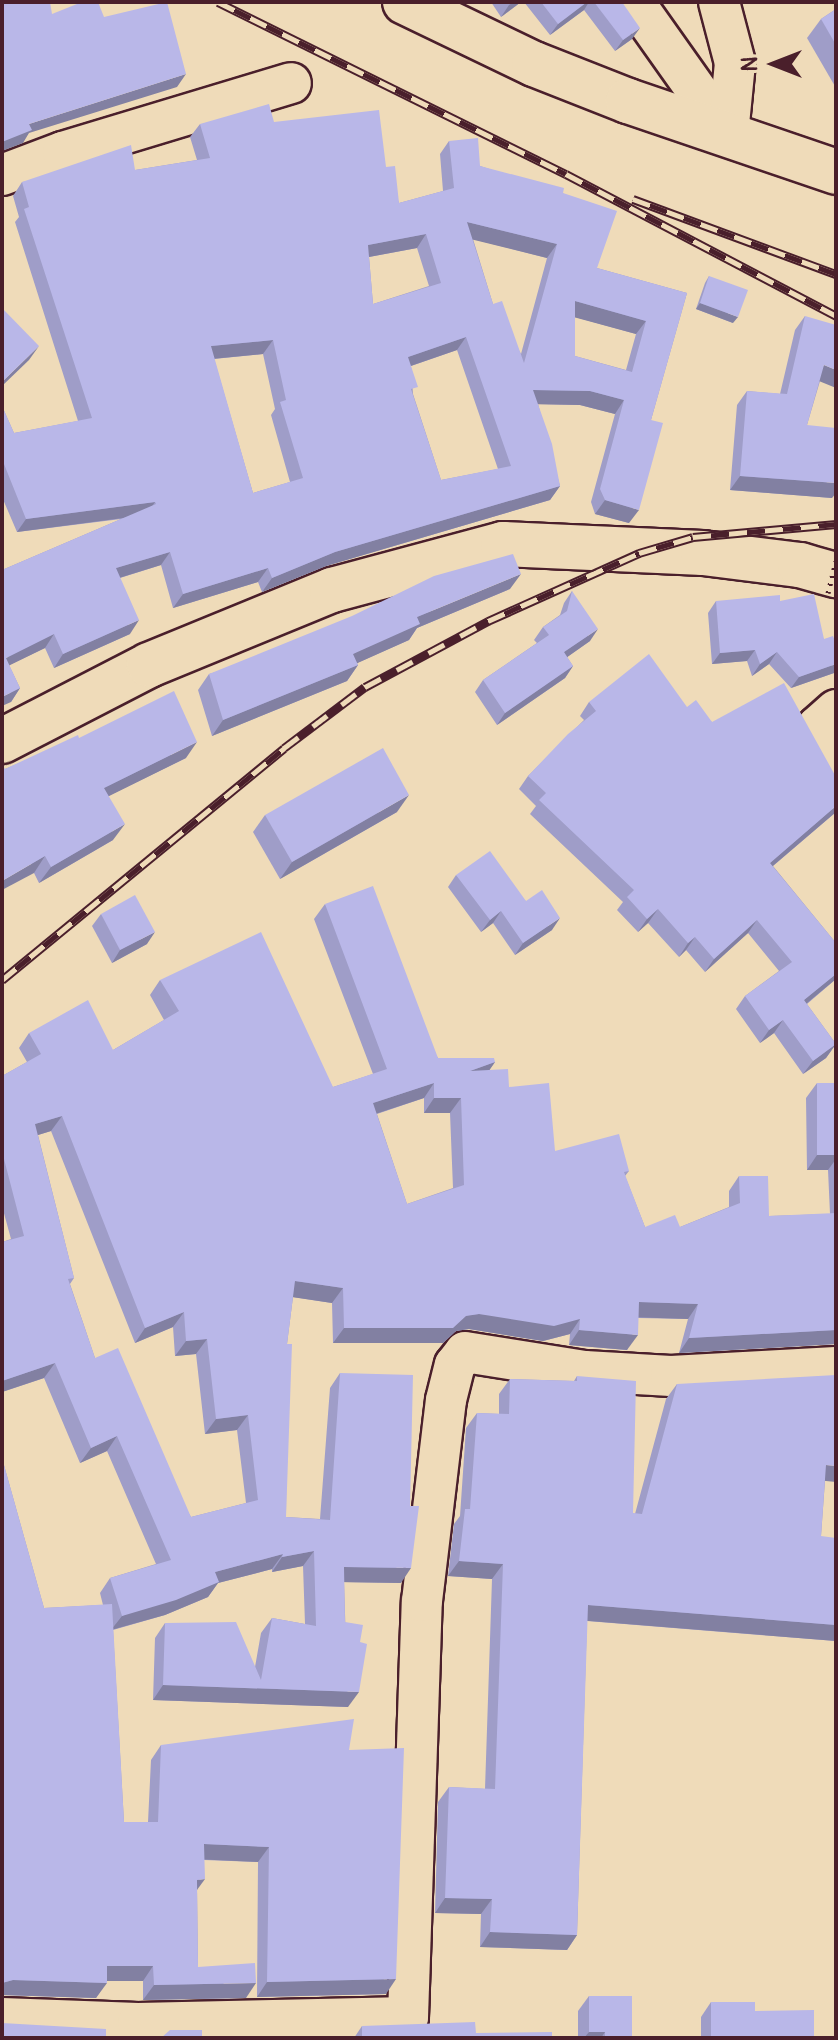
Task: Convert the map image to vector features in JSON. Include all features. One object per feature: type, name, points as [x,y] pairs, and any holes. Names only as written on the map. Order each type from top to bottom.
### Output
[{"type":"street","points":[[405,2],[534,64],[836,172]]},
{"type":"street","points":[[634,2],[728,135]]},
{"type":"street","points":[[719,2],[735,63],[728,135]]},
{"type":"street","points":[[2,175],[63,152],[291,83]]},
{"type":"street","points":[[2,741],[149,665],[332,590],[503,544],[703,553],[800,565],[832,584]]},
{"type":"street","points":[[836,710],[817,727],[836,758]]},
{"type":"street","points":[[2,2018],[138,2030],[408,2017],[422,1601],[446,1400],[455,1365],[465,1352],[585,1371],[671,1376],[836,1367]]},
{"type":"path","points":[[832,584],[836,561]]},
{"type":"building","points":[[2,2],[50,2],[52,14],[82,2],[98,2],[104,17],[167,2],[186,74],[29,124],[32,130],[2,142]]},
{"type":"building","points":[[541,2],[587,2],[558,24]]},
{"type":"building","points":[[594,2],[622,2],[640,28],[623,40]]},
{"type":"building","points":[[836,9],[836,45],[821,19]]},
{"type":"building","points":[[269,104],[274,122],[379,110],[386,167],[395,166],[399,203],[454,188],[449,141],[478,138],[480,166],[564,188],[563,193],[617,211],[597,268],[687,293],[651,420],[663,423],[639,510],[605,500],[600,489],[624,400],[590,391],[533,390],[552,444],[560,486],[335,552],[272,578],[268,568],[183,594],[170,552],[116,568],[139,620],[63,654],[54,634],[6,658],[20,688],[2,697],[2,570],[156,504],[26,519],[2,459],[2,406],[14,433],[92,418],[24,209],[29,207],[22,182],[131,145],[135,170],[210,158],[200,124]],"holes":[[[467,222],[557,244],[524,363],[502,301],[493,304]],[[426,234],[441,283],[373,304],[368,245]],[[575,301],[646,321],[632,372],[575,356]],[[466,337],[511,466],[441,480],[411,389],[418,387],[408,357]],[[273,340],[286,400],[280,402],[303,478],[253,493],[211,346]]]},
{"type":"building","points":[[709,276],[748,290],[738,317],[700,303]]},
{"type":"building","points":[[2,308],[39,346],[2,382]]},
{"type":"building","points":[[805,316],[836,325],[836,370],[824,365],[807,425],[836,428],[836,483],[740,476],[747,391],[787,394]]},
{"type":"building","points":[[513,554],[521,574],[417,617],[420,624],[353,654],[358,665],[223,720],[209,674],[352,616],[434,576]]},
{"type":"building","points":[[572,591],[598,629],[564,652],[573,666],[505,713],[483,680],[549,635],[543,627],[567,611]]},
{"type":"building","points":[[814,594],[824,639],[833,636],[836,644],[836,664],[799,677],[777,652],[760,664],[755,650],[720,653],[716,601],[780,595],[780,601]]},
{"type":"building","points":[[649,654],[687,707],[696,700],[712,722],[784,683],[836,777],[836,806],[770,863],[836,943],[836,974],[804,1000],[836,1044],[813,1061],[783,1020],[769,1030],[745,996],[792,962],[757,920],[714,959],[695,937],[688,943],[658,909],[647,919],[627,897],[634,890],[539,800],[546,793],[528,776],[568,734],[596,711],[589,702]]},
{"type":"building","points":[[174,691],[197,742],[104,788],[125,824],[51,867],[45,856],[2,881],[2,764],[5,769],[78,735],[79,738]]},
{"type":"building","points":[[383,748],[409,795],[292,862],[265,815]]},
{"type":"building","points":[[490,851],[526,901],[542,890],[560,918],[523,943],[501,911],[490,920],[456,875]]},
{"type":"building","points":[[373,886],[438,1058],[494,1058],[495,1062],[470,1071],[508,1069],[509,1087],[549,1083],[555,1151],[619,1134],[629,1171],[624,1172],[645,1227],[675,1215],[680,1227],[740,1203],[739,1176],[768,1176],[769,1216],[836,1213],[836,1330],[689,1338],[698,1304],[639,1302],[638,1335],[579,1330],[580,1319],[554,1326],[479,1314],[466,1316],[453,1328],[344,1328],[343,1288],[295,1281],[287,1344],[292,1344],[286,1517],[330,1520],[340,1373],[413,1375],[410,1506],[419,1506],[411,1568],[344,1567],[345,1622],[363,1625],[360,1642],[367,1644],[359,1692],[163,1685],[165,1623],[236,1622],[261,1680],[272,1618],[316,1626],[314,1551],[282,1557],[283,1554],[215,1572],[219,1582],[176,1600],[122,1616],[110,1578],[171,1560],[117,1436],[91,1448],[55,1363],[2,1381],[2,1242],[24,1236],[2,1160],[2,1076],[41,1054],[29,1033],[88,1000],[113,1050],[179,1011],[160,980],[261,932],[333,1087],[387,1069],[325,904]],"holes":[[[434,1083],[434,1098],[461,1098],[464,1185],[407,1204],[373,1103]],[[62,1116],[145,1328],[184,1312],[186,1341],[207,1339],[216,1419],[248,1415],[258,1500],[191,1517],[118,1348],[95,1358],[68,1279],[74,1278],[35,1124]]]},
{"type":"building","points":[[135,895],[155,932],[120,950],[101,914]]},
{"type":"building","points":[[817,1083],[836,1083],[836,1155],[817,1155]]},
{"type":"building","points":[[836,1375],[836,1466],[826,1465],[821,1536],[836,1538],[836,1625],[588,1605],[577,1935],[490,1932],[492,1899],[445,1898],[449,1787],[495,1789],[503,1564],[459,1561],[465,1509],[470,1509],[477,1413],[509,1414],[510,1379],[577,1381],[577,1376],[636,1381],[633,1513],[642,1514],[677,1384]]},
{"type":"building","points":[[2,1458],[44,1608],[112,1604],[124,1822],[158,1822],[161,1745],[354,1719],[349,1750],[404,1748],[396,1979],[267,1982],[269,1847],[204,1844],[205,1879],[197,1880],[198,1967],[255,1963],[256,1983],[154,1985],[153,1966],[107,1966],[107,1983],[13,1980],[2,1983]]},
{"type":"building","points":[[589,1996],[632,1996],[632,2038],[605,2038],[605,2032],[589,2032]]},
{"type":"building","points":[[711,2002],[755,2002],[755,2011],[814,2010],[814,2038],[711,2038]]},
{"type":"building","points":[[475,2022],[476,2033],[552,2032],[552,2038],[362,2038],[362,2026]]},
{"type":"building","points":[[2,2023],[106,2029],[106,2038],[2,2038]]},
{"type":"building","points":[[170,2030],[202,2030],[202,2038],[161,2038]]},
{"type":"railway","points":[[218,2],[566,174],[836,316]]},
{"type":"railway","points":[[633,199],[836,274]]},
{"type":"railway","points":[[2,980],[284,748],[365,687],[488,621],[639,553],[693,537],[836,524]]}]
